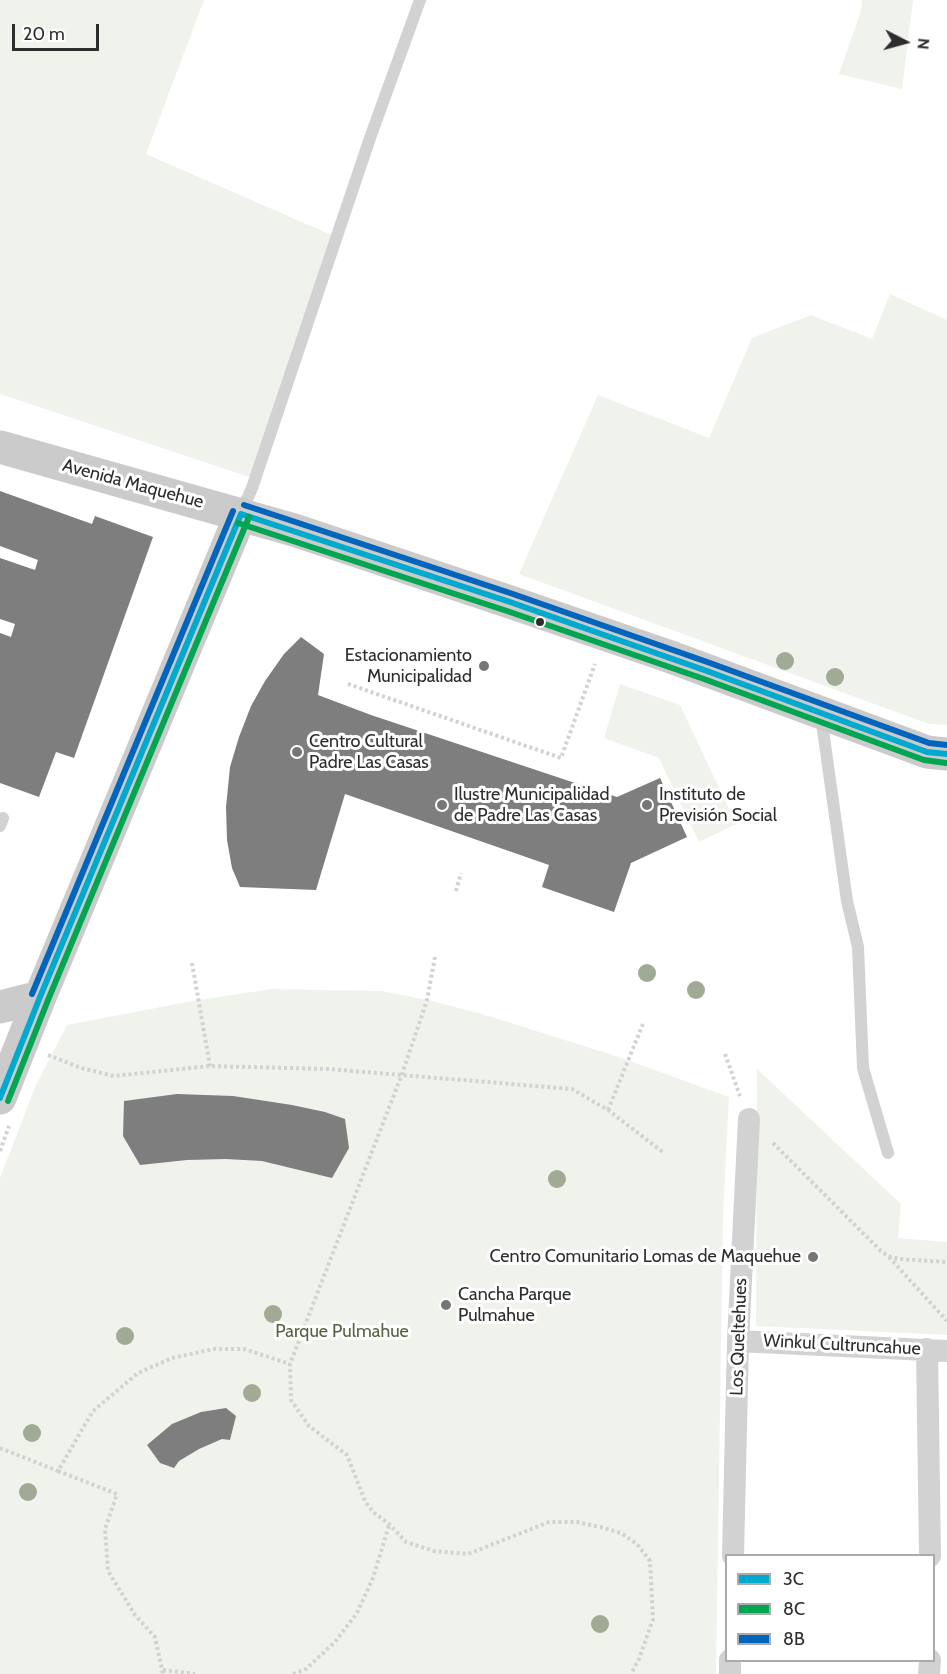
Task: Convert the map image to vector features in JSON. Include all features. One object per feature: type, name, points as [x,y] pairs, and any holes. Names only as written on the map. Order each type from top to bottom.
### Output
[{"type":"main road","name":"Avenida Maquehue","points":[[0,447],[294,530],[605,635],[927,752],[947,754]]},
{"type":"main road","points":[[0,1098],[241,514]]},
{"type":"main road","points":[[0,1007],[40,998]]},
{"type":"street","name":"Los Queltehues","points":[[733,1554],[738,1341],[749,1119]]},
{"type":"street","name":"Winkul Cultruncahue","points":[[738,1341],[937,1350]]},
{"type":"street","points":[[930,1554],[937,1350]]},
{"type":"lane","points":[[241,514],[252,488],[370,138],[420,0]]},
{"type":"lane","points":[[820,712],[847,901],[858,947],[863,1068],[888,1153]]},
{"type":"path","points":[[348,684],[561,758],[605,635]]},
{"type":"path","points":[[456,891],[461,873]]},
{"type":"path","points":[[435,957],[427,1000],[402,1074],[290,1364],[291,1400],[309,1426],[347,1455],[365,1501],[373,1512],[389,1524],[406,1542],[434,1551],[468,1554],[549,1522],[578,1522],[621,1533],[636,1544],[650,1562],[653,1619],[632,1674]]},
{"type":"path","points":[[192,963],[210,1066]]},
{"type":"path","points":[[608,1110],[644,1024]]},
{"type":"path","points":[[39,1052],[81,1068],[114,1076],[210,1066],[327,1069],[572,1089],[608,1110],[664,1153]]},
{"type":"path","points":[[725,1054],[749,1119],[888,1256],[947,1321]]},
{"type":"path","points":[[888,1256],[899,1259],[947,1262]]},
{"type":"path","points":[[58,1472],[93,1411],[138,1373],[172,1358],[214,1349],[244,1349],[290,1364]]},
{"type":"path","points":[[0,1448],[117,1494],[105,1528],[108,1571],[135,1615],[155,1637],[163,1672],[195,1674]]},
{"type":"path","points":[[293,1674],[306,1669],[335,1642],[357,1613],[373,1578],[389,1524]]},
{"type":"green space","points":[[0,0],[204,0],[146,154],[336,237],[255,479],[0,394]]},
{"type":"green space","points":[[862,0],[913,0],[902,89],[839,74],[861,11]]},
{"type":"green space","points":[[890,294],[947,320],[947,725],[929,724],[519,574],[598,395],[709,438],[752,338],[811,315],[872,339]]},
{"type":"green space","points":[[620,684],[680,705],[736,824],[699,842],[659,758],[604,738]]},
{"type":"green space","name":"Parque Pulmahue","points":[[272,989],[381,991],[427,1000],[482,1014],[616,1056],[729,1097],[723,1216],[716,1674],[0,1674],[0,1178],[36,1085],[67,1025],[198,1000]]},
{"type":"green space","points":[[757,1069],[901,1204],[898,1238],[947,1242],[947,1335],[756,1326]]},
{"type":"building","points":[[0,491],[92,524],[95,516],[153,537],[74,758],[56,752],[39,797],[0,783],[0,633],[11,637],[15,624],[0,619],[0,558],[35,570],[38,560],[0,546]]},
{"type":"building","points":[[301,637],[324,654],[318,695],[371,715],[617,797],[660,778],[687,837],[631,863],[614,912],[542,887],[549,865],[345,794],[316,890],[240,887],[232,868],[227,840],[226,807],[230,767],[251,706],[284,654]]},
{"type":"building","points":[[177,1094],[233,1096],[325,1112],[345,1119],[349,1148],[332,1178],[262,1161],[187,1160],[140,1165],[123,1136],[124,1101]]},
{"type":"building","points":[[226,1408],[236,1416],[230,1440],[222,1439],[199,1449],[179,1461],[174,1468],[160,1463],[147,1445],[172,1424],[201,1412]]},
{"type":"transit line","name":"8B","points":[[244,505],[513,594],[929,743],[947,745]]},
{"type":"transit line","name":"8B","points":[[32,994],[233,511]]},
{"type":"transit line","name":"3C","points":[[241,514],[510,602],[927,752],[947,754]]},
{"type":"transit line","name":"3C","points":[[0,1098],[241,514]]},
{"type":"transit line","name":"8C","points":[[8,1101],[249,517]]},
{"type":"transit line","name":"8C","points":[[238,523],[507,611],[704,679],[924,760],[946,763]]},
{"type":"place","name":"Estacionamiento Municipalidad","points":[[484,666]]},
{"type":"place","name":"Centro Cultural Padre Las Casas","points":[[297,752]]},
{"type":"place","name":"Ilustre Municipalidad de Padre Las Casas","points":[[442,805]]},
{"type":"place","name":"Instituto de Previsión Social","points":[[647,805]]},
{"type":"place","name":"Centro Comunitario Lomas de Maquehue","points":[[813,1257]]},
{"type":"place","name":"Cancha Parque Pulmahue","points":[[446,1305]]}]
